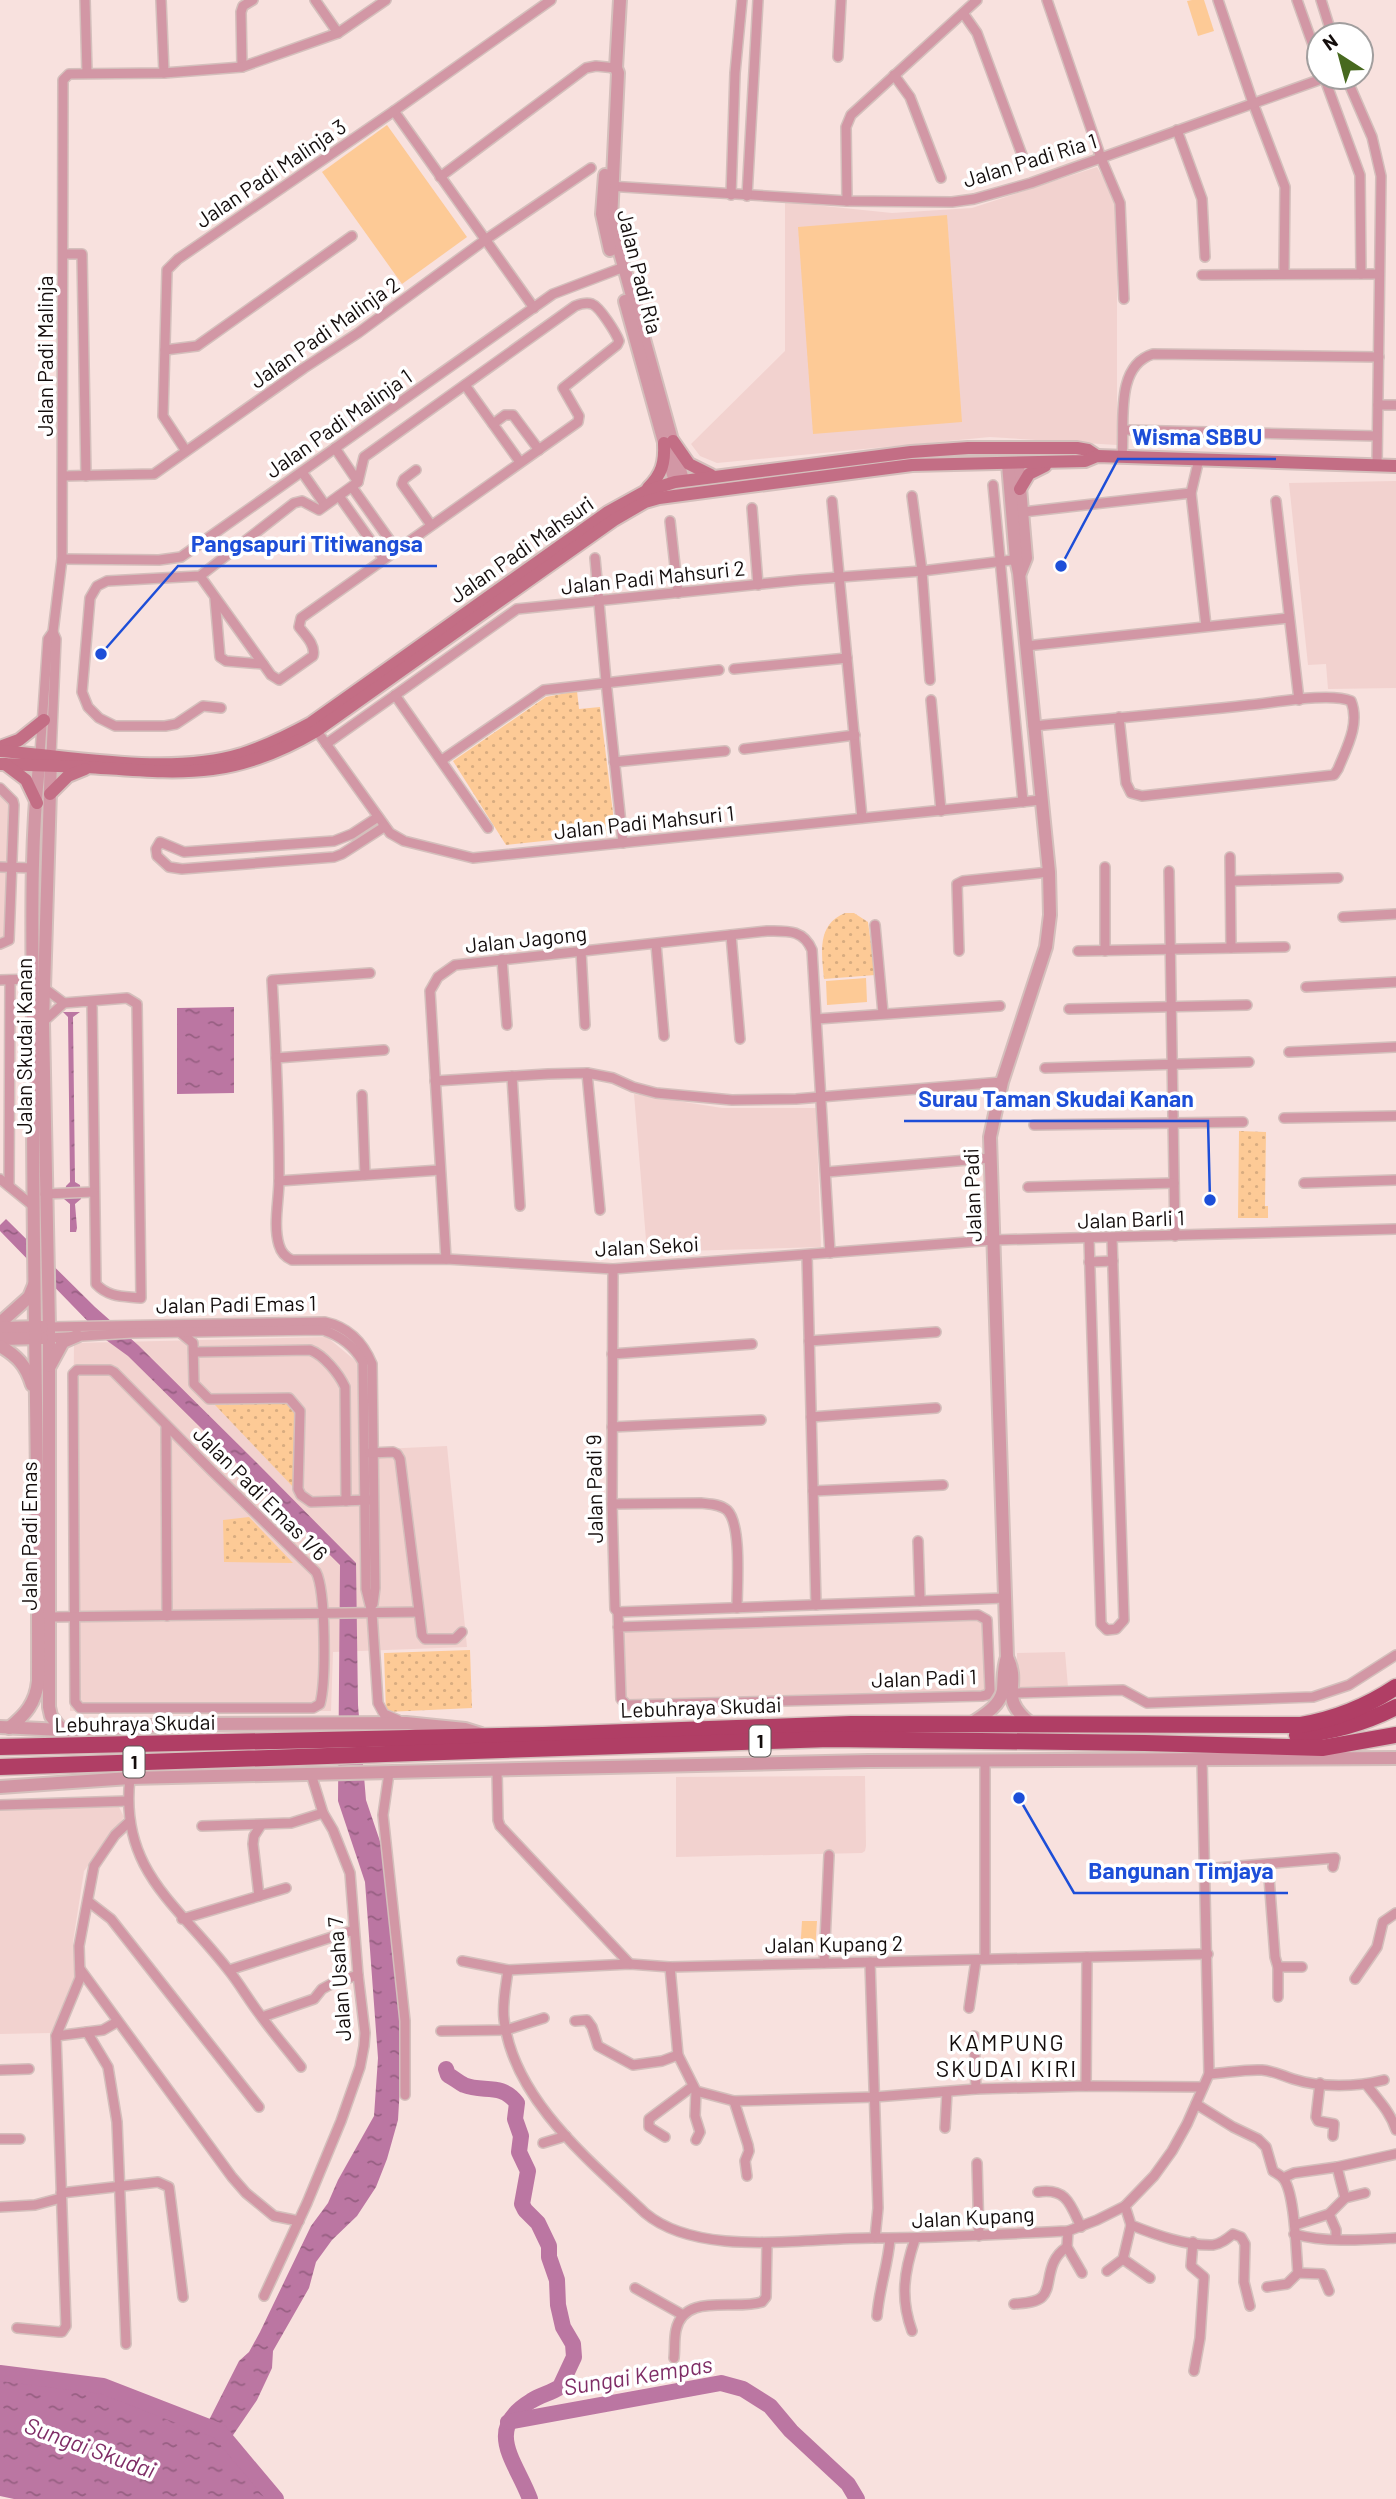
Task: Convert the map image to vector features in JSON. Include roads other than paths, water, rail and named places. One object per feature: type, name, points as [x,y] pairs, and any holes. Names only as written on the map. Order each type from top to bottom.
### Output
[{"type":"highway","name":"Lebuhraya Skudai","points":[[376,1747],[487,1736],[850,1724],[1301,1725],[1330,1720],[1396,1687]]},
{"type":"highway","points":[[1145,1743],[1166,1737],[1328,1732],[1357,1726],[1396,1707]]},
{"type":"highway","name":"Lebuhraya Skudai","points":[[0,1767],[376,1747],[830,1739],[1322,1748],[1396,1735]]},
{"type":"highway","name":"Lebuhraya Skudai","points":[[6,1746],[313,1749]]},
{"type":"main road","points":[[646,491],[660,475],[668,442],[692,467],[715,476]]},
{"type":"main road","name":"Jalan Padi Mahsuri","points":[[2,764],[92,760],[174,765],[218,760],[313,727],[608,512],[646,491],[679,483],[715,476],[948,450],[1020,447],[1122,457],[1396,466]]},
{"type":"main road","points":[[948,450],[954,453],[1004,453],[1013,461],[1020,452],[1091,453]]},
{"type":"main road","name":"Jalan Padi Mahsuri","points":[[0,749],[45,760],[138,772],[206,772],[246,763],[272,754],[614,520],[645,502],[737,489],[742,486],[912,465],[1086,461],[1091,453]]},
{"type":"main road","points":[[1020,489],[1029,474],[1052,463]]},
{"type":"main road","points":[[659,498],[679,483],[742,486]]},
{"type":"main road","points":[[0,749],[19,740],[44,720]]},
{"type":"main road","points":[[2,764],[26,780],[37,803]]},
{"type":"main road","points":[[50,794],[68,776],[89,767]]},
{"type":"street","points":[[85,0],[88,73],[164,73],[242,67],[338,33],[386,0]]},
{"type":"street","points":[[161,0],[164,73]]},
{"type":"street","points":[[242,67],[241,12],[243,6],[253,0]]},
{"type":"street","points":[[315,0],[338,33]]},
{"type":"street","name":"Jalan Padi Malinja 3","points":[[186,451],[163,416],[167,270],[178,259],[551,0]]},
{"type":"street","name":"Jalan Padi Ria","points":[[620,0],[616,68],[618,73],[603,222],[620,268],[679,483]]},
{"type":"street","points":[[731,195],[735,73],[742,0]]},
{"type":"street","points":[[747,196],[758,0]]},
{"type":"street","points":[[838,57],[841,0]]},
{"type":"street","points":[[847,201],[848,121],[977,0]]},
{"type":"street","points":[[1047,0],[1101,158],[1120,204],[1124,299]]},
{"type":"street","points":[[1218,0],[1285,187],[1284,274]]},
{"type":"street","points":[[1297,0],[1305,23]]},
{"type":"street","points":[[1321,0],[1328,21]]},
{"type":"street","points":[[962,13],[977,33],[1022,156]]},
{"type":"street","points":[[440,177],[586,68],[616,68]]},
{"type":"street","name":"Jalan Padi Malinja","points":[[45,760],[48,639],[53,632],[62,559],[63,80],[69,74],[88,73]]},
{"type":"street","points":[[894,75],[910,97],[941,178]]},
{"type":"street","name":"Jalan Padi Ria 1","points":[[608,186],[847,201],[952,202],[974,199],[1031,183],[1305,84]]},
{"type":"street","points":[[1330,91],[1360,175],[1360,274]]},
{"type":"street","points":[[1352,91],[1371,137],[1381,176],[1377,466]]},
{"type":"street","points":[[394,111],[534,308]]},
{"type":"street","points":[[1177,131],[1202,199],[1205,257]]},
{"type":"street","name":"Jalan Padi Malinja 2","points":[[62,476],[150,475],[358,333],[485,240],[591,168]]},
{"type":"street","points":[[732,174],[747,175]]},
{"type":"street","points":[[165,350],[197,346],[352,236]]},
{"type":"street","points":[[64,254],[82,254],[86,476]]},
{"type":"street","name":"Jalan Padi Malinja 1","points":[[62,559],[175,559],[189,552],[558,291],[620,268]]},
{"type":"street","points":[[1202,275],[1379,274]]},
{"type":"street","points":[[200,576],[263,664],[275,679],[279,680],[313,656],[315,651],[299,627],[301,618],[578,422],[578,412],[564,391],[566,384],[614,348],[619,341],[595,306],[584,303],[575,306],[364,457],[355,484],[319,510],[302,501],[294,503],[200,576],[107,581],[97,586],[90,598],[82,692],[88,707],[99,718],[114,726],[165,726],[176,724],[204,706],[221,708]]},
{"type":"street","points":[[1122,457],[1126,383],[1138,360],[1153,354],[1379,356]]},
{"type":"street","points":[[466,386],[520,462]]},
{"type":"street","points":[[1378,405],[1396,405]]},
{"type":"street","points":[[493,424],[505,415],[513,415],[539,450]]},
{"type":"street","points":[[1124,430],[1377,436]]},
{"type":"street","points":[[335,448],[396,549]]},
{"type":"street","points":[[1199,459],[1191,493],[1206,626]]},
{"type":"street","name":"Jalan Padi","points":[[972,1723],[999,1700],[1002,1694],[1003,1667],[1007,1657],[990,1138],[1002,1082],[1046,947],[1050,915],[1049,872],[1019,573],[1029,511],[1013,461]]},
{"type":"street","name":"Jalan Padi","points":[[1013,461],[1021,559]]},
{"type":"street","points":[[416,470],[404,479],[402,484],[431,525]]},
{"type":"street","points":[[302,472],[325,505]]},
{"type":"street","points":[[993,485],[1023,802]]},
{"type":"street","points":[[1029,511],[1191,493]]},
{"type":"street","points":[[339,496],[383,558]]},
{"type":"street","points":[[912,496],[922,571],[930,680]]},
{"type":"street","points":[[832,501],[862,818]]},
{"type":"street","points":[[1276,501],[1300,700]]},
{"type":"street","points":[[752,508],[758,584]]},
{"type":"street","points":[[670,521],[678,593]]},
{"type":"street","points":[[595,558],[623,843]]},
{"type":"street","name":"Jalan Padi Mahsuri 2","points":[[326,744],[512,611],[1021,559]]},
{"type":"street","points":[[215,597],[220,657],[226,661],[263,664]]},
{"type":"street","points":[[1026,646],[1289,618]]},
{"type":"street","name":"Jalan Padi Malinja","points":[[45,760],[56,639],[53,632]]},
{"type":"street","points":[[734,669],[847,658]]},
{"type":"street","points":[[442,760],[544,690],[719,670]]},
{"type":"street","points":[[396,695],[488,828]]},
{"type":"street","points":[[1034,726],[1119,717],[1300,700],[1343,698],[1351,701],[1354,725],[1334,775],[1142,796],[1132,793],[1126,783],[1119,717]]},
{"type":"street","points":[[931,700],[941,811]]},
{"type":"street","points":[[313,727],[378,817],[384,827],[334,857],[182,869],[169,867],[157,856],[156,849],[160,842],[184,852],[334,841],[352,834],[378,817]]},
{"type":"street","points":[[744,749],[855,735]]},
{"type":"street","points":[[614,762],[725,751]]},
{"type":"street","name":"Jalan Skudai Kanan","points":[[42,1333],[32,1205],[50,794],[45,760]]},
{"type":"street","name":"Jalan Skudai Kanan","points":[[42,1333],[48,1297],[43,1022],[33,868],[37,803],[45,760]]},
{"type":"street","points":[[0,789],[15,805],[9,940],[0,944]]},
{"type":"street","name":"Jalan Padi Mahsuri 1","points":[[384,827],[404,841],[473,858],[1041,800]]},
{"type":"street","points":[[334,841],[334,857]]},
{"type":"street","points":[[1230,857],[1231,948]]},
{"type":"street","points":[[0,867],[33,868]]},
{"type":"street","points":[[1105,867],[1105,951]]},
{"type":"street","points":[[1169,871],[1168,948],[1175,1236]]},
{"type":"street","points":[[959,951],[957,884],[963,881],[1049,872]]},
{"type":"street","points":[[1231,881],[1338,878]]},
{"type":"street","points":[[1343,917],[1396,914]]},
{"type":"street","points":[[875,925],[883,1013]]},
{"type":"street","name":"Jalan Jagong","points":[[446,1259],[430,991],[446,970],[455,965],[502,959],[789,931],[804,936],[812,950],[817,1019]]},
{"type":"street","points":[[731,935],[740,1039]]},
{"type":"street","points":[[656,944],[664,1036]]},
{"type":"street","points":[[1079,951],[1286,947]]},
{"type":"street","points":[[581,951],[585,1025]]},
{"type":"street","points":[[502,959],[508,1025]]},
{"type":"street","points":[[370,973],[272,980],[279,1181],[440,1170]]},
{"type":"street","points":[[9,1186],[5,980],[40,982],[64,1003]]},
{"type":"street","points":[[1307,987],[1396,982]]},
{"type":"street","points":[[43,1022],[64,1003],[127,998],[137,1004],[141,1298],[112,1295],[102,1291],[96,1284],[92,1002]]},
{"type":"street","points":[[1069,1009],[1247,1005]]},
{"type":"street","points":[[830,1253],[817,1019],[1000,1006]]},
{"type":"street","points":[[1289,1052],[1396,1047]]},
{"type":"street","points":[[276,1058],[384,1050]]},
{"type":"street","points":[[1045,1068],[1249,1062]]},
{"type":"street","points":[[435,1081],[587,1073],[613,1078],[656,1093],[701,1099],[758,1100],[1002,1082]]},
{"type":"street","points":[[587,1073],[600,1210]]},
{"type":"street","points":[[512,1076],[520,1206]]},
{"type":"street","points":[[362,1095],[365,1175]]},
{"type":"street","points":[[1284,1118],[1396,1115]]},
{"type":"street","points":[[1034,1125],[1243,1122]]},
{"type":"street","points":[[827,1172],[991,1158]]},
{"type":"street","points":[[0,1179],[32,1205]]},
{"type":"street","points":[[1304,1183],[1396,1180]]},
{"type":"street","name":"Jalan Sekoi","points":[[279,1181],[278,1243],[287,1258],[301,1261],[446,1259],[613,1269],[994,1240]]},
{"type":"street","points":[[1028,1187],[1174,1183]]},
{"type":"street","points":[[45,1194],[93,1192]]},
{"type":"street","name":"Jalan Barli 1","points":[[994,1240],[1353,1234],[1396,1229]]},
{"type":"street","points":[[1088,1239],[1101,1624],[1107,1630],[1116,1629],[1124,1620],[1112,1238]]},
{"type":"street","points":[[807,1255],[816,1605]]},
{"type":"street","points":[[1089,1262],[1113,1261]]},
{"type":"street","name":"Jalan Padi 9","points":[[613,1269],[612,1504],[615,1609],[618,1612],[621,1699],[627,1705]]},
{"type":"street","points":[[0,1322],[29,1297],[36,1278]]},
{"type":"street","name":"Jalan Padi Emas 1","points":[[0,1328],[42,1333],[85,1333],[325,1322],[337,1325],[356,1338],[366,1350],[372,1364],[368,1453]]},
{"type":"street","name":"Jalan Padi Emas 1","points":[[130,1330],[177,1333],[323,1330],[341,1337],[358,1354],[363,1362],[370,1500],[366,1589],[380,1709],[392,1719],[406,1723]]},
{"type":"street","points":[[211,1332],[197,1337],[193,1347],[194,1384],[209,1399],[289,1398],[300,1411],[298,1489],[301,1495],[311,1502],[370,1500]]},
{"type":"street","points":[[809,1341],[936,1332]]},
{"type":"street","name":"Jalan Padi Emas 1","points":[[0,1339],[42,1333],[85,1333]]},
{"type":"street","name":"Jalan Padi Emas","points":[[42,1333],[48,1370],[50,1707],[51,1716],[62,1730]]},
{"type":"street","name":"Jalan Padi Emas","points":[[4,1728],[28,1710],[37,1694],[35,1395],[42,1333]]},
{"type":"street","points":[[48,1370],[63,1342],[85,1333]]},
{"type":"street","points":[[177,1333],[186,1336],[193,1347]]},
{"type":"street","points":[[612,1354],[752,1344]]},
{"type":"street","points":[[0,1346],[22,1363],[35,1395]]},
{"type":"street","points":[[193,1347],[310,1350],[342,1379],[346,1397],[346,1501]]},
{"type":"street","name":"Jalan Padi Emas 1/6","points":[[75,1617],[73,1374],[78,1370],[110,1370],[320,1578],[328,1614],[320,1704],[313,1708],[199,1707]]},
{"type":"street","points":[[811,1417],[936,1408]]},
{"type":"street","points":[[612,1427],[761,1420]]},
{"type":"street","points":[[166,1425],[167,1616]]},
{"type":"street","points":[[368,1453],[397,1454],[400,1459],[419,1629],[425,1639],[455,1639],[462,1632]]},
{"type":"street","points":[[813,1491],[943,1485]]},
{"type":"street","points":[[612,1504],[701,1503],[726,1509],[732,1517],[736,1531],[737,1608]]},
{"type":"street","points":[[918,1541],[920,1601]]},
{"type":"street","points":[[618,1612],[1005,1598]]},
{"type":"street","points":[[50,1617],[418,1612]]},
{"type":"street","name":"Jalan Padi 1","points":[[618,1627],[978,1615],[987,1620],[990,1690],[987,1695],[627,1705]]},
{"type":"street","points":[[75,1617],[75,1702],[80,1708],[199,1707],[199,1724]]},
{"type":"street","points":[[1012,1693],[1123,1690],[1147,1703],[1313,1698],[1349,1685],[1396,1655]]},
{"type":"street","name":"Jalan Padi","points":[[1007,1657],[1012,1667],[1014,1709],[1030,1723]]},
{"type":"street","points":[[4,1728],[62,1730],[199,1724],[406,1723],[465,1729],[487,1736]]},
{"type":"street","points":[[0,1787],[131,1778],[868,1761],[1396,1758]]},
{"type":"street","name":"Jalan Kupang","points":[[508,1970],[503,2016],[528,2086],[566,2136],[657,2224],[694,2237],[767,2243],[1068,2231],[1125,2206],[1154,2176],[1172,2151],[1209,2074],[1202,1759]]},
{"type":"street","points":[[969,2008],[980,1959],[985,1762]]},
{"type":"street","points":[[497,1771],[498,1820],[505,1833],[630,1964]]},
{"type":"street","points":[[388,1773],[383,1815],[405,2021],[405,2095]]},
{"type":"street","name":"Jalan Usaha 7","points":[[264,2296],[341,2121],[360,2067],[365,2033],[350,1873],[334,1830],[323,1813],[312,1774]]},
{"type":"street","points":[[131,1778],[128,1801],[131,1836],[150,1875],[182,1919],[229,1970],[261,2017],[301,2067]]},
{"type":"street","points":[[0,1805],[128,1801]]},
{"type":"street","points":[[202,1826],[291,1823],[323,1813]]},
{"type":"street","points":[[17,2328],[59,2333],[65,2330],[56,2036],[80,1978],[79,1946],[94,1866],[115,1835],[130,1821]]},
{"type":"street","points":[[259,1896],[253,1844],[254,1836],[261,1825]]},
{"type":"street","points":[[824,1963],[829,1854]]},
{"type":"street","points":[[1205,1870],[1335,1858],[1333,1867]]},
{"type":"street","points":[[1268,1864],[1278,1967],[1278,1997]]},
{"type":"street","points":[[182,1919],[286,1888]]},
{"type":"street","points":[[89,1902],[111,1919],[259,2107]]},
{"type":"street","points":[[1355,1979],[1377,1947],[1383,1922],[1396,1913]]},
{"type":"street","points":[[229,1970],[354,1930]]},
{"type":"street","name":"Jalan Kupang 2","points":[[462,1961],[508,1970],[630,1964],[670,1967],[1208,1954]]},
{"type":"street","points":[[1086,2086],[1087,1957]]},
{"type":"street","points":[[870,1962],[878,2208],[875,2238]]},
{"type":"street","points":[[79,1967],[210,2149],[246,2193],[274,2216],[299,2221]]},
{"type":"street","points":[[670,1967],[678,2055],[694,2088],[695,2116],[700,2132],[696,2140]]},
{"type":"street","points":[[1278,1967],[1302,1967]]},
{"type":"street","points":[[261,2017],[314,1999],[322,1989],[358,1975]]},
{"type":"street","points":[[441,2031],[506,2030],[544,2018]]},
{"type":"street","points":[[575,2021],[587,2020],[598,2046],[633,2065],[662,2061],[678,2055]]},
{"type":"street","points":[[56,2036],[103,2030],[117,2022]]},
{"type":"street","points":[[87,2032],[108,2067],[117,2122],[126,2344]]},
{"type":"street","points":[[974,2036],[976,2089]]},
{"type":"street","points":[[0,2070],[29,2069]]},
{"type":"street","points":[[1209,2074],[1263,2070],[1294,2080],[1320,2084],[1366,2084],[1384,2080]]},
{"type":"street","points":[[1320,2084],[1316,2117],[1334,2124],[1333,2136]]},
{"type":"street","points":[[1366,2084],[1392,2117],[1396,2130]]},
{"type":"street","points":[[694,2088],[734,2101],[875,2097],[976,2089],[1203,2087]]},
{"type":"street","points":[[665,2137],[649,2127],[649,2119],[694,2088]]},
{"type":"street","points":[[945,2128],[947,2092]]},
{"type":"street","points":[[734,2101],[748,2145],[745,2161],[747,2176]]},
{"type":"street","points":[[1196,2104],[1258,2139],[1266,2147],[1273,2171],[1283,2178],[1289,2192],[1298,2273]]},
{"type":"street","points":[[543,2143],[566,2136]]},
{"type":"street","points":[[0,2139],[20,2138]]},
{"type":"street","points":[[1283,2178],[1315,2169],[1338,2167],[1396,2154]]},
{"type":"street","points":[[977,2163],[979,2236]]},
{"type":"street","points":[[1338,2167],[1345,2198]]},
{"type":"street","points":[[0,2207],[35,2205],[61,2196],[159,2182],[169,2187],[183,2297]]},
{"type":"street","points":[[1038,2192],[1048,2191],[1067,2199],[1081,2227]]},
{"type":"street","points":[[1295,2230],[1329,2214],[1345,2198],[1365,2193]]},
{"type":"street","points":[[1107,2271],[1124,2259],[1131,2225],[1125,2206]]},
{"type":"street","points":[[1329,2214],[1336,2230],[1336,2239]]},
{"type":"street","points":[[1131,2225],[1157,2235],[1214,2245],[1233,2234],[1241,2237],[1245,2244],[1242,2267],[1250,2306]]},
{"type":"street","points":[[1295,2230],[1308,2238],[1396,2238]]},
{"type":"street","points":[[1068,2231],[1067,2247],[1082,2273]]},
{"type":"street","points":[[877,2316],[879,2291],[888,2265],[890,2239]]},
{"type":"street","points":[[912,2331],[906,2314],[905,2269],[915,2239]]},
{"type":"street","points":[[1193,2242],[1190,2262],[1194,2270],[1204,2277],[1200,2338],[1194,2371]]},
{"type":"street","points":[[674,2358],[676,2328],[683,2315],[695,2308],[711,2304],[729,2307],[762,2302],[766,2297],[767,2243]]},
{"type":"street","points":[[1014,2304],[1040,2300],[1044,2295],[1053,2263],[1067,2247]]},
{"type":"street","points":[[1124,2259],[1150,2278]]},
{"type":"street","points":[[1267,2287],[1287,2284],[1298,2273],[1322,2274],[1329,2291]]},
{"type":"street","points":[[635,2288],[683,2315]]},
{"type":"water","points":[[234,1007],[234,1093],[177,1094],[177,1008]]},
{"type":"water","points":[[63,1012],[80,1012],[73,1017],[75,1182],[80,1185],[81,1199],[75,1204],[76,1232],[70,1232],[70,1204],[64,1199],[66,1186],[70,1182],[68,1017]]},
{"type":"water","name":"Sungai Skudai","points":[[6,1219],[95,1307],[138,1345],[356,1563],[358,1705],[366,1800],[385,1856],[398,1972],[401,2069],[398,2120],[376,2187],[357,2216],[332,2240],[316,2262],[309,2288],[273,2351],[272,2368],[257,2400],[229,2441],[276,2499],[14,2499],[0,2496],[0,2373],[103,2386],[206,2426],[239,2361],[249,2352],[260,2332],[311,2226],[328,2203],[374,2116],[378,2058],[365,1882],[338,1801],[340,1565],[128,1356],[106,1340],[0,1231],[0,1225]]},
{"type":"waterway","points":[[446,2069],[448,2075],[464,2085],[505,2092],[517,2103],[515,2119],[521,2136],[519,2152],[528,2171],[522,2204],[538,2223],[549,2246],[563,2327],[573,2344],[574,2357],[560,2387],[531,2401],[517,2412],[509,2423],[507,2447],[530,2499]]},
{"type":"waterway","points":[[0,2373],[103,2386],[219,2431],[276,2499]]},
{"type":"waterway","name":"Sungai Kempas","points":[[508,2422],[721,2383],[743,2389],[770,2406],[791,2431],[848,2484],[857,2499]]},
{"type":"place","name":"Wisma SBBU","points":[[1061,566]]},
{"type":"place","name":"Pangsapuri Titiwangsa","points":[[101,654]]},
{"type":"place","name":"Surau Taman Skudai Kanan","points":[[1210,1200]]},
{"type":"place","name":"Bangunan Timjaya","points":[[1019,1798]]},
{"type":"district","name":"KAMPUNG SKUDAI KIRI","points":[[1007,2056]]}]
